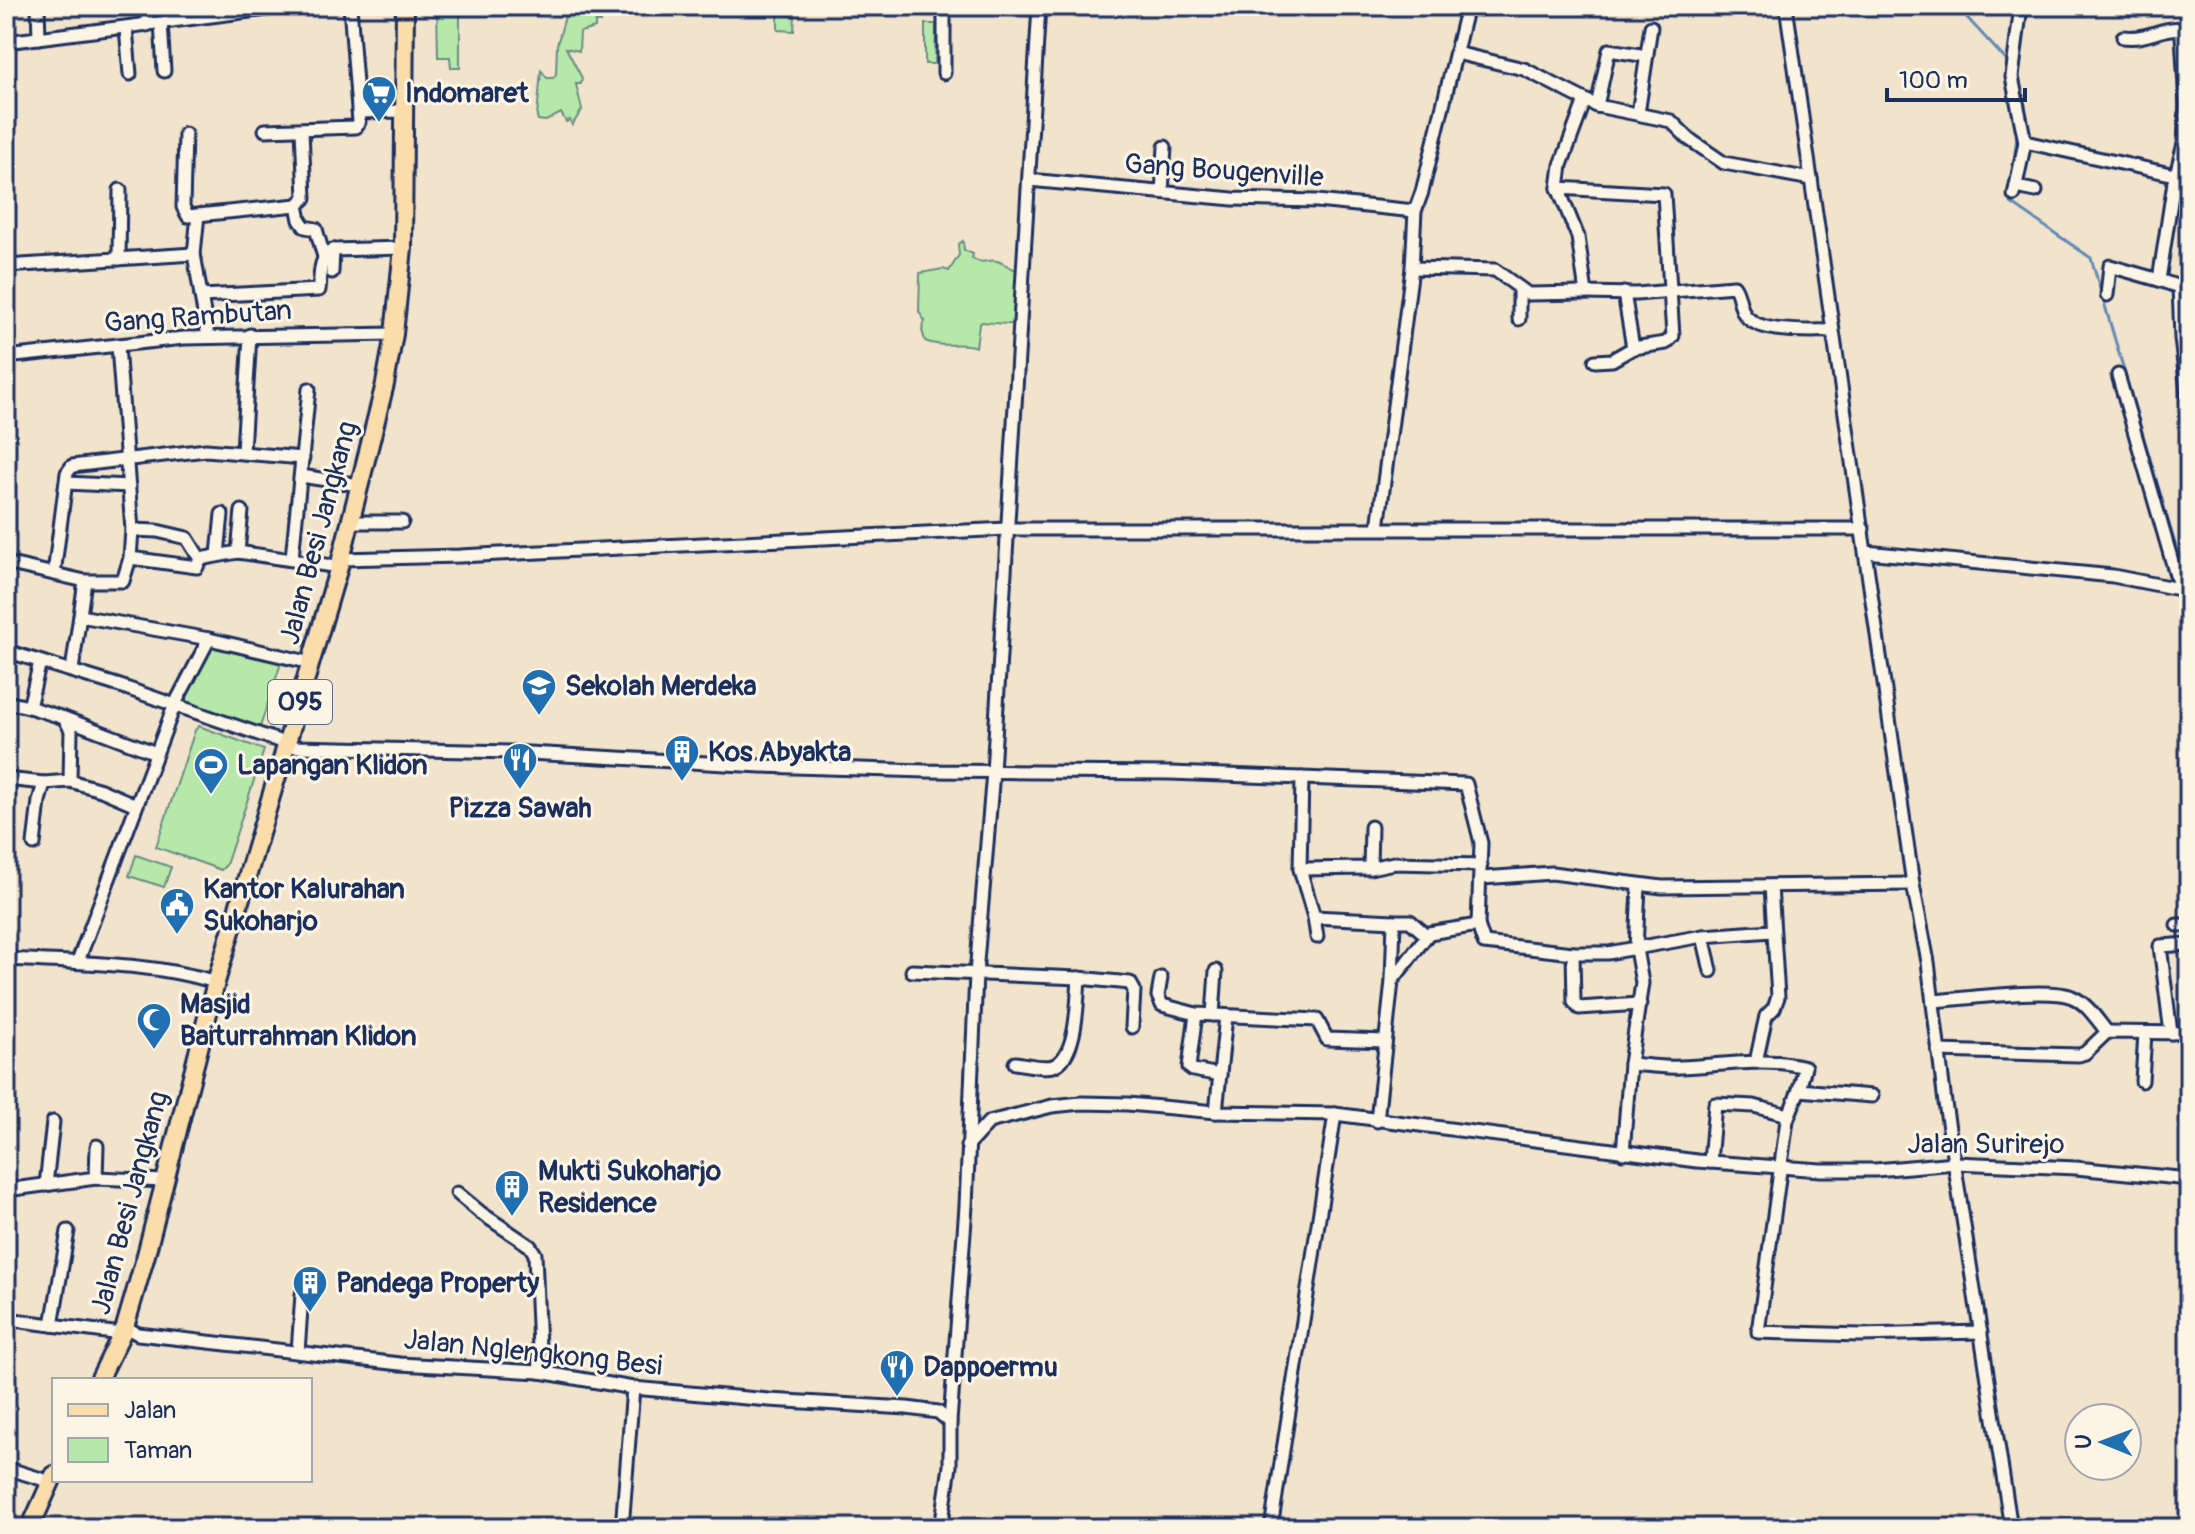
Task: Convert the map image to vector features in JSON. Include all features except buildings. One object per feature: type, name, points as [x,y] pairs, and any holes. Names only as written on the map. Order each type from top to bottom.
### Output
[{"type":"main road","name":"Jalan Besi Jangkang","points":[[100,1378],[123,1331],[216,982],[340,563],[394,334],[403,248],[405,6]]},
{"type":"main road","points":[[30,1528],[52,1479]]},
{"type":"street","points":[[38,6],[39,38]]},
{"type":"street","points":[[147,6],[147,25]]},
{"type":"street","points":[[164,71],[166,22],[171,6]]},
{"type":"street","points":[[6,42],[291,6]]},
{"type":"street","points":[[265,130],[352,128],[359,122],[350,6]]},
{"type":"street","points":[[944,6],[944,73]]},
{"type":"street","points":[[941,1528],[950,1466],[976,974],[993,772],[1039,6]]},
{"type":"street","points":[[1378,528],[1412,268],[1415,211],[1467,6]]},
{"type":"street","points":[[1786,6],[1913,884],[1922,919],[1938,1051],[2011,1528]]},
{"type":"street","points":[[2021,6],[2012,77],[2025,142],[2015,191],[2036,191]]},
{"type":"street","points":[[2159,280],[2174,178],[2183,153],[2186,119],[2183,29],[2189,17]]},
{"type":"street","points":[[1638,114],[1651,27]]},
{"type":"street","points":[[126,28],[130,74]]},
{"type":"street","points":[[2123,37],[2143,39],[2173,28],[2183,29]]},
{"type":"street","points":[[1597,106],[1609,50],[1647,56]]},
{"type":"street","points":[[1456,53],[1524,69],[1597,106],[1671,121],[1689,139],[1724,163],[1811,179]]},
{"type":"street","points":[[1585,100],[1561,165],[1558,188],[1578,237],[1586,293]]},
{"type":"street","points":[[358,112],[405,111]]},
{"type":"street","points":[[185,134],[183,207],[188,216],[297,205],[305,198],[302,130]]},
{"type":"street","points":[[2025,142],[2174,178],[2189,187]]},
{"type":"street","points":[[1162,192],[1165,147]]},
{"type":"street","name":"Gang Bougenville","points":[[1029,180],[1233,199],[1317,201],[1415,211]]},
{"type":"street","points":[[1558,188],[1664,194],[1674,328],[1670,340],[1633,348],[1612,360],[1595,361]]},
{"type":"street","points":[[119,259],[120,190]]},
{"type":"street","points":[[297,205],[305,227],[316,229],[329,254],[332,272]]},
{"type":"street","points":[[198,215],[194,254],[208,337]]},
{"type":"street","points":[[329,254],[403,248]]},
{"type":"street","points":[[6,266],[194,254]]},
{"type":"street","points":[[201,296],[319,290],[329,254]]},
{"type":"street","points":[[2107,295],[2110,266],[2184,288],[2181,338],[2189,409]]},
{"type":"street","points":[[1412,268],[1495,270],[1519,289],[1544,296],[1670,292],[1734,286],[1744,314],[1753,323],[1771,329],[1832,331]]},
{"type":"street","points":[[1519,289],[1519,319]]},
{"type":"street","points":[[1624,293],[1633,348]]},
{"type":"street","name":"Gang Rambutan","points":[[6,357],[208,337],[394,334]]},
{"type":"street","points":[[243,451],[250,335]]},
{"type":"street","points":[[6,563],[85,581],[120,582],[126,574],[132,530],[118,346]]},
{"type":"street","points":[[1866,552],[2113,576],[2185,590],[2118,375]]},
{"type":"street","points":[[292,558],[309,389]]},
{"type":"street","points":[[54,574],[66,483],[72,466],[206,450],[303,458]]},
{"type":"street","points":[[301,476],[359,485]]},
{"type":"street","points":[[66,483],[129,486]]},
{"type":"street","points":[[238,552],[242,511]]},
{"type":"street","points":[[218,555],[222,514]]},
{"type":"street","points":[[350,522],[402,522]]},
{"type":"street","points":[[200,559],[238,552],[340,563],[1007,529],[1863,529]]},
{"type":"street","points":[[132,530],[157,531],[187,538],[200,559]]},
{"type":"street","points":[[130,558],[197,567],[200,559]]},
{"type":"street","points":[[72,670],[85,581]]},
{"type":"street","points":[[80,616],[209,639],[311,663]]},
{"type":"street","points":[[78,961],[175,704],[209,639]]},
{"type":"street","points":[[6,651],[175,704],[287,746],[511,752],[761,766],[1170,773],[1466,784],[1481,843],[1478,925],[1484,943],[1573,953],[1608,953],[1703,936],[1772,931]]},
{"type":"street","points":[[29,707],[40,662]]},
{"type":"street","points":[[6,702],[64,718],[156,753]]},
{"type":"street","points":[[64,718],[71,730],[70,781]]},
{"type":"street","points":[[1302,778],[1300,869],[1317,937]]},
{"type":"street","points":[[6,779],[44,783],[70,781],[136,805]]},
{"type":"street","points":[[34,844],[44,783]]},
{"type":"street","points":[[1370,868],[1371,827]]},
{"type":"street","points":[[1300,869],[1370,868],[1394,863],[1482,871],[1552,873],[1639,886],[1913,884]]},
{"type":"street","points":[[1623,1153],[1630,1064],[1642,983],[1636,949],[1639,886]]},
{"type":"street","points":[[1756,1062],[1766,1016],[1774,1008],[1778,997],[1771,886]]},
{"type":"street","points":[[1314,917],[1410,921],[1426,935]]},
{"type":"street","points":[[1377,1121],[1392,981],[1394,921]]},
{"type":"street","points":[[1392,981],[1426,935],[1478,925]]},
{"type":"street","points":[[1703,936],[1711,971]]},
{"type":"street","points":[[2171,1033],[2160,946],[2189,944]]},
{"type":"street","points":[[1573,953],[1574,1002],[1579,1008],[1640,1004]]},
{"type":"street","points":[[6,959],[78,961],[180,971],[216,982]]},
{"type":"street","points":[[912,971],[1130,983],[1134,990],[1132,1027]]},
{"type":"street","points":[[1216,971],[1220,1016],[1220,1075],[1216,1112]]},
{"type":"street","points":[[1015,1063],[1048,1066],[1063,1058],[1071,1042],[1076,1019],[1079,978]]},
{"type":"street","points":[[1161,978],[1158,997],[1162,1005],[1196,1014],[1317,1020],[1327,1039],[1385,1041]]},
{"type":"street","points":[[1933,1001],[2036,994],[2069,995],[2082,1003],[2107,1032]]},
{"type":"street","points":[[1196,1014],[1189,1067],[1220,1075]]},
{"type":"street","points":[[1938,1051],[2079,1055],[2107,1032],[2189,1033]]},
{"type":"street","points":[[2142,1081],[2145,1033]]},
{"type":"street","points":[[1630,1064],[1677,1068],[1756,1062],[1804,1066],[1799,1090],[1788,1115],[1758,1332],[1860,1335],[1981,1332]]},
{"type":"street","points":[[1799,1090],[1872,1096]]},
{"type":"street","name":"Jalan Surirejo","points":[[989,1122],[1052,1106],[1128,1104],[1216,1112],[1335,1114],[1623,1153],[1821,1170],[1875,1170],[1955,1163],[2076,1168],[2189,1179]]},
{"type":"street","points":[[1710,1162],[1715,1104],[1754,1106],[1788,1115]]},
{"type":"street","points":[[967,1146],[989,1122],[969,1113]]},
{"type":"street","points":[[1271,1528],[1335,1114]]},
{"type":"street","points":[[46,1185],[53,1122]]},
{"type":"street","points":[[96,1178],[97,1146]]},
{"type":"street","points":[[6,1190],[96,1178],[165,1181]]},
{"type":"street","points":[[457,1193],[530,1246],[535,1254],[540,1372]]},
{"type":"street","points":[[52,1325],[68,1231]]},
{"type":"street","points":[[298,1352],[302,1294]]},
{"type":"street","name":"Jalan Nglengkong Besi","points":[[6,1319],[400,1364],[540,1372],[633,1388],[938,1412]]},
{"type":"street","points":[[622,1528],[633,1388]]},
{"type":"street","points":[[950,1422],[938,1412],[952,1402]]},
{"type":"street","points":[[6,1468],[52,1479]]},
{"type":"green space","points":[[437,6],[460,6],[460,68],[451,68],[450,57],[438,57]]},
{"type":"green space","points":[[568,6],[611,6],[602,11],[595,28],[580,32],[579,51],[566,48],[582,78],[581,84],[576,84],[582,110],[572,125],[561,113],[546,121],[537,117],[541,70],[547,78],[553,78],[556,74],[557,45]]},
{"type":"green space","points":[[778,14],[795,15],[794,31],[778,30]]},
{"type":"green space","points":[[925,24],[936,24],[935,64],[925,64]]},
{"type":"green space","points":[[963,241],[964,250],[973,254],[972,258],[983,262],[997,261],[1022,272],[1019,325],[982,322],[979,324],[976,347],[925,341],[922,330],[925,321],[919,312],[920,273],[943,269],[949,271],[959,255],[958,244]]},
{"type":"green space","name":"Lapangan Klidon","points":[[211,643],[282,660],[259,730],[180,702]]},
{"type":"green space","name":"Lapangan Klidon","points":[[199,726],[264,750],[226,865],[221,870],[156,847],[195,730]]},
{"type":"green space","points":[[136,855],[171,867],[164,887],[129,876]]},
{"type":"waterway","points":[[1961,6],[1961,11],[2006,60],[2008,72]]},
{"type":"waterway","points":[[2013,111],[2017,136],[2013,171]]},
{"type":"waterway","points":[[2011,199],[2011,203],[2091,258],[2185,578]]},
{"type":"place","name":"Indomaret","points":[[379,124]]},
{"type":"place","name":"Sekolah Merdeka","points":[[539,717]]},
{"type":"place","name":"Kos Abyakta","points":[[682,783]]},
{"type":"place","name":"Pizza Sawah","points":[[520,791]]},
{"type":"place","name":"Lapangan Klidon","points":[[211,796]]},
{"type":"place","name":"Kantor Kalurahan Sukoharjo","points":[[177,936]]},
{"type":"place","name":"Masjid Baiturrahman Klidon","points":[[154,1051]]},
{"type":"place","name":"Mukti Sukoharjo Residence","points":[[512,1218]]},
{"type":"place","name":"Pandega Property","points":[[310,1314]]},
{"type":"place","name":"Dappoermu","points":[[897,1398]]}]
